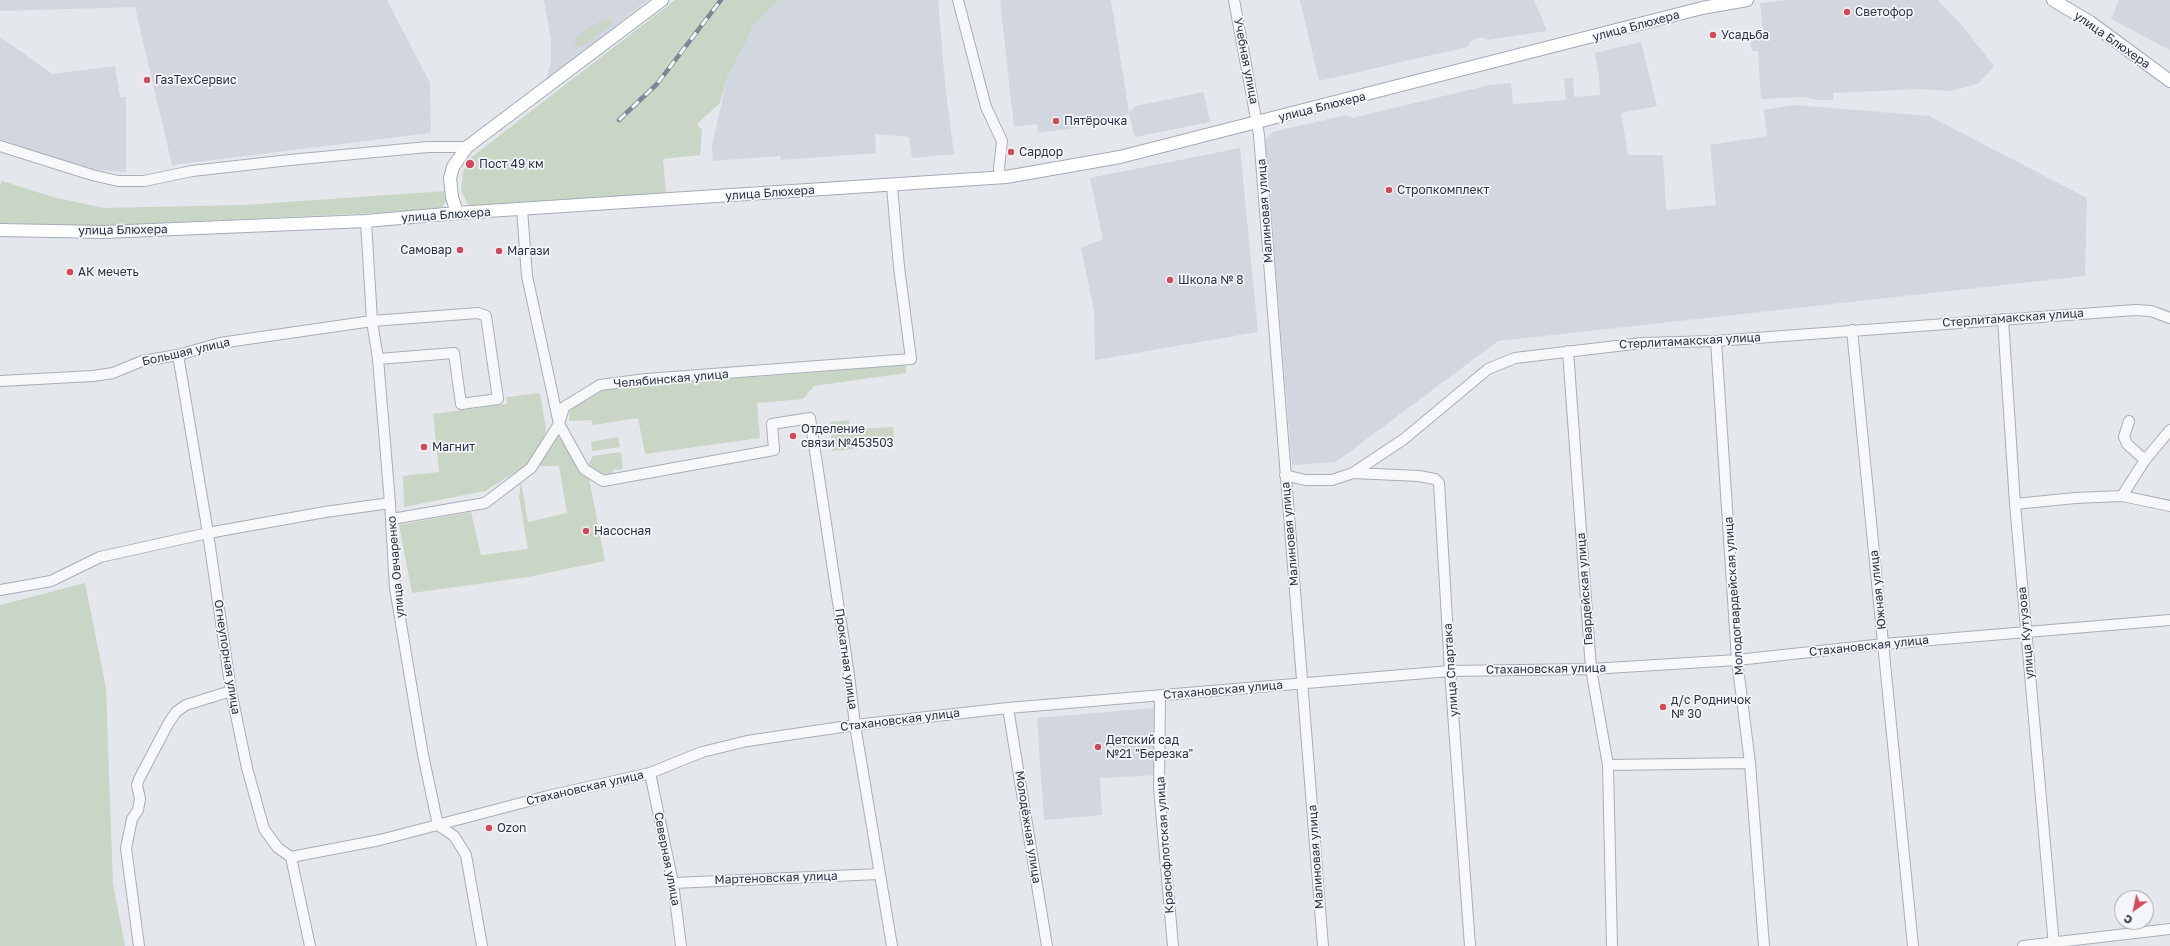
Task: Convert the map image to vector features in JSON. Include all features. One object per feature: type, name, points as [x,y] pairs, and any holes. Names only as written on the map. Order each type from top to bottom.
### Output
[{"type":"main road","points":[[457,213],[452,197],[450,178],[452,167],[467,147],[662,0]]},
{"type":"main road","name":"улица Блюхера","points":[[0,230],[104,232],[366,221],[457,213],[892,186],[1000,177],[1120,157],[1258,123],[1702,8],[1747,0]]},
{"type":"main road","name":"улица Блюхера","points":[[2054,0],[2090,22],[2170,81]]},
{"type":"street","points":[[958,0],[986,107],[1002,141],[999,168],[1000,177]]},
{"type":"street","name":"Учебная улица","points":[[1234,0],[1258,123]]},
{"type":"street","name":"Малиновая улица","points":[[1258,123],[1323,946]]},
{"type":"street","points":[[0,146],[92,176],[138,181],[192,172],[290,160],[428,147],[467,147]]},
{"type":"street","name":"Челябинская улица","points":[[392,519],[485,503],[531,468],[559,424],[564,407],[600,385],[646,379],[911,359],[899,268],[892,186]]},
{"type":"street","points":[[522,209],[527,276],[559,424]]},
{"type":"street","name":"улица Овчаренко","points":[[366,221],[372,321],[378,359],[392,519],[395,588],[423,756],[438,825]]},
{"type":"street","name":"Стерлитамакская улица","points":[[1285,475],[1305,480],[1332,480],[1353,473],[1404,438],[1488,368],[1516,358],[1642,343],[1716,341],[2135,310],[2151,311],[2170,318]]},
{"type":"street","name":"Большая улица","points":[[0,380],[100,375],[113,373],[142,361],[178,355],[220,343],[372,321],[478,313],[486,316],[498,400],[461,404],[454,353],[378,359]]},
{"type":"street","name":"улица Кутузова","points":[[2003,319],[2015,504],[2053,944]]},
{"type":"street","name":"Южная улица","points":[[1852,330],[1913,946]]},
{"type":"street","name":"Молодогвардейская улица","points":[[1716,341],[1737,660],[1750,762],[1764,946]]},
{"type":"street","name":"Гвардейская улица","points":[[1568,351],[1591,669],[1608,765],[1612,946]]},
{"type":"street","name":"Огнеупорная улица","points":[[178,355],[208,533],[231,691],[247,768],[264,829],[278,848],[291,857]]},
{"type":"street","name":"Прокатная улица","points":[[559,424],[584,469],[603,481],[774,450],[772,424],[810,418],[848,667],[855,725],[892,946]]},
{"type":"street","points":[[2129,421],[2124,437],[2127,444],[2145,460]]},
{"type":"street","points":[[2122,496],[2145,460],[2170,430]]},
{"type":"street","name":"улица Спартака","points":[[1353,473],[1419,476],[1435,479],[1439,483],[1450,671],[1470,946]]},
{"type":"street","points":[[2015,504],[2075,498],[2122,496],[2170,506]]},
{"type":"street","points":[[0,590],[51,581],[100,557],[208,533],[324,512],[390,503]]},
{"type":"street","name":"Стахановская улица","points":[[291,857],[380,840],[548,796],[650,773],[702,752],[747,741],[855,725],[1008,708],[1450,671],[1591,669],[1737,660],[1884,644],[2170,620]]},
{"type":"street","points":[[139,946],[126,848],[132,820],[138,810],[140,799],[138,785],[139,779],[168,724],[176,712],[186,705],[231,691]]},
{"type":"street","name":"Краснофлотская улица","points":[[1160,696],[1159,788],[1172,946]]},
{"type":"street","name":"Молодёжная улица","points":[[1008,708],[1047,946]]},
{"type":"street","points":[[1608,765],[1750,762]]},
{"type":"street","name":"Северная улица","points":[[650,773],[673,883],[681,946]]},
{"type":"street","points":[[438,825],[454,836],[466,855],[482,946]]},
{"type":"street","points":[[291,857],[310,946]]},
{"type":"street","name":"Мартеновская улица","points":[[673,883],[880,874]]},
{"type":"street","points":[[2023,946],[2053,944],[2170,929]]},
{"type":"shaded area","points":[[0,0],[387,0],[430,83],[431,133],[172,165],[135,7],[0,11]]},
{"type":"shaded area","points":[[544,0],[648,0],[546,81],[551,62],[551,40]]},
{"type":"shaded area","points":[[778,0],[938,0],[945,83],[954,154],[912,158],[909,137],[875,134],[876,153],[781,160],[780,156],[713,161],[712,146],[727,78],[748,39],[753,25]]},
{"type":"shaded area","points":[[1000,0],[1111,0],[1129,112],[1136,106],[1204,92],[1210,122],[1135,137],[1129,113],[1124,117],[1074,122],[1075,128],[1038,133],[1037,124],[1014,127]]},
{"type":"shaded area","points":[[1300,0],[1534,0],[1547,31],[1487,40],[1482,37],[1472,40],[1467,47],[1319,81]]},
{"type":"shaded area","points":[[1788,0],[1938,0],[1959,22],[1994,66],[1978,84],[1950,91],[1918,89],[1833,93],[1833,100],[1818,100],[1804,97],[1761,99],[1758,51],[1752,51],[1750,33],[1763,32],[1760,3]]},
{"type":"shaded area","points":[[2119,0],[2170,0],[2170,50],[2111,19]]},
{"type":"shaded area","points":[[0,37],[52,74],[115,66],[120,97],[126,97],[126,172],[85,169],[0,139]]},
{"type":"shaded area","points":[[1641,42],[1657,106],[1621,113],[1628,155],[1663,155],[1666,210],[1716,205],[1710,145],[1767,136],[1764,110],[1795,105],[1929,116],[2087,198],[2085,276],[1498,341],[1336,462],[1292,465],[1265,141],[1272,132],[1347,115],[1352,118],[1490,85],[1511,83],[1513,104],[1566,100],[1564,78],[1573,78],[1574,97],[1600,95],[1599,76],[1595,53]]},
{"type":"shaded area","name":"Школа № 8","points":[[1240,148],[1258,332],[1095,360],[1094,311],[1081,248],[1103,239],[1090,178]]},
{"type":"shaded area","name":"Детский сад №21 \"Березка\"","points":[[1154,708],[1158,775],[1100,778],[1102,815],[1044,820],[1037,718]]},
{"type":"green space","points":[[675,0],[778,0],[753,25],[748,39],[727,78],[720,103],[697,124],[702,130],[700,155],[663,159],[666,193],[472,207],[467,203],[461,190],[463,172],[469,159]]},
{"type":"green space","points":[[605,18],[612,19],[610,26],[581,46],[576,47],[574,44],[577,36]]},
{"type":"green space","points":[[2,181],[53,197],[104,208],[243,205],[446,191],[447,199],[442,207],[419,211],[94,226],[0,223],[0,186]]},
{"type":"green space","points":[[906,363],[906,373],[814,386],[803,399],[757,403],[760,438],[645,454],[638,418],[593,425],[591,420],[569,421],[570,406],[603,388],[807,373]]},
{"type":"green space","points":[[540,393],[546,429],[544,441],[525,466],[485,491],[404,507],[403,476],[439,472],[433,414],[507,404],[507,397]]},
{"type":"green space","points":[[849,420],[850,430],[893,427],[895,445],[832,451],[830,422]]},
{"type":"green space","points":[[556,437],[561,437],[589,478],[605,561],[528,577],[412,593],[399,525],[471,512],[481,555],[528,549],[519,497],[521,481],[528,522],[567,513],[559,466],[536,466]]},
{"type":"green space","points":[[618,437],[620,447],[592,451],[591,442]]},
{"type":"green space","points":[[621,452],[623,469],[613,470],[613,476],[608,477],[597,472],[588,465],[593,456]]},
{"type":"green space","points":[[85,583],[106,688],[113,884],[125,946],[0,946],[0,605]]},
{"type":"railway","points":[[619,120],[657,84],[721,0]]},
{"type":"place","name":"Светофор","points":[[1847,12]]},
{"type":"place","name":"Усадьба","points":[[1713,35]]},
{"type":"place","name":"ГазТехСервис","points":[[147,80]]},
{"type":"place","name":"Пятёрочка","points":[[1056,121]]},
{"type":"place","name":"Сардор","points":[[1011,152]]},
{"type":"place","name":"Пост 49 км","points":[[470,164]]},
{"type":"place","name":"Стропкомплект","points":[[1389,190]]},
{"type":"place","name":"Самовар","points":[[460,250]]},
{"type":"place","name":"Магази","points":[[499,251]]},
{"type":"place","name":"АК мечеть","points":[[70,272]]},
{"type":"place","name":"Школа № 8","points":[[1170,280]]},
{"type":"place","name":"Отделение связи №453503","points":[[793,436]]},
{"type":"place","name":"Магнит","points":[[424,447]]},
{"type":"place","name":"Насосная","points":[[586,531]]},
{"type":"place","name":"д/с Родничок № 30","points":[[1663,707]]},
{"type":"place","name":"Детский сад №21 \"Березка\"","points":[[1098,747]]},
{"type":"place","name":"Ozon","points":[[489,828]]}]
